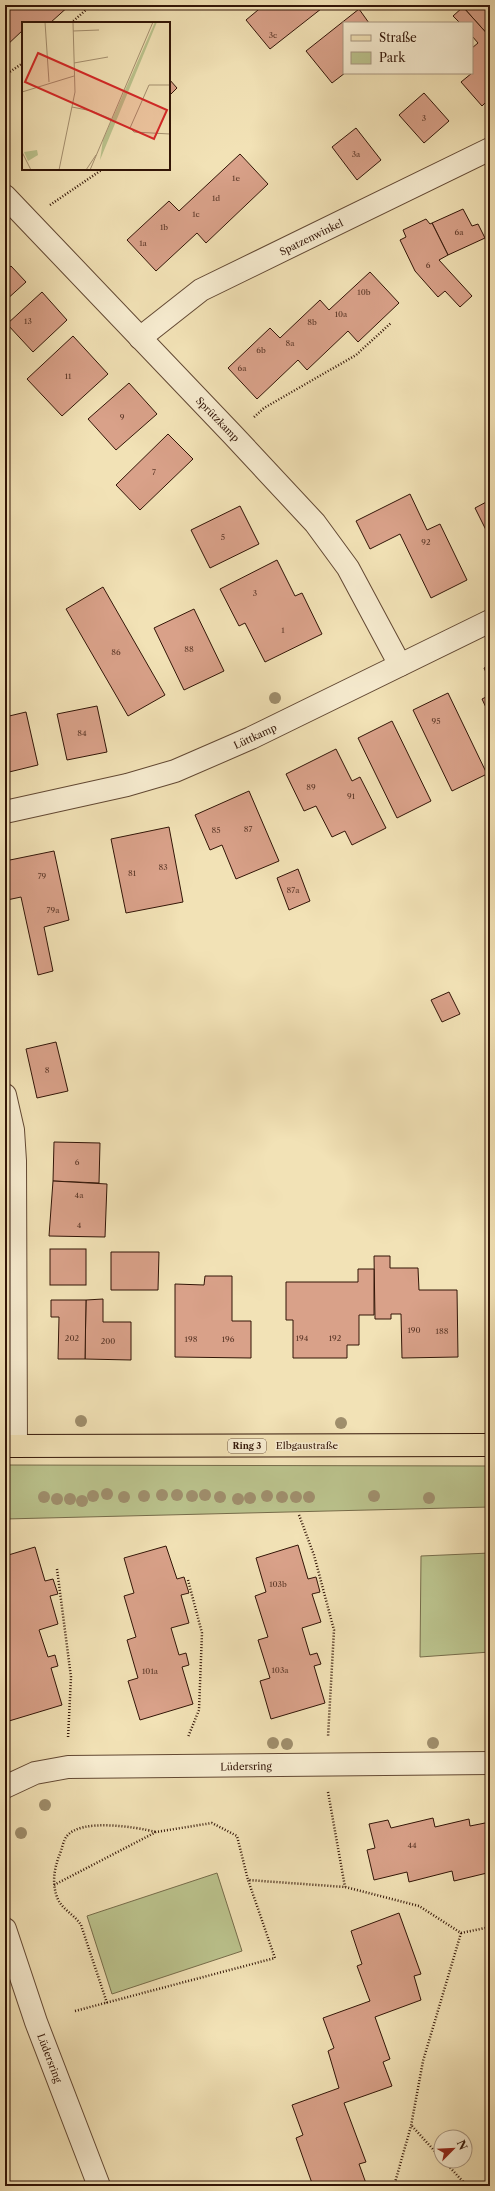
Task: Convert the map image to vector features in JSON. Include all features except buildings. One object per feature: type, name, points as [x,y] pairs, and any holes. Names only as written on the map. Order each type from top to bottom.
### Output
[{"type":"main road","name":"Elbgaustraße","points":[[10,1446],[490,1445]]},
{"type":"street","name":"Spatzenwinkel","points":[[140,338],[201,290],[490,149]]},
{"type":"street","name":"Sprützkamp","points":[[5,196],[233,435],[314,523],[344,563],[400,665]]},
{"type":"street","name":"Lüttkamp","points":[[5,812],[127,785],[175,771],[251,738],[490,621]]},
{"type":"street","points":[[5,1095],[13,1130],[15,1161],[10,1446]]},
{"type":"street","name":"Lüdersring","points":[[5,1787],[35,1773],[68,1767],[490,1763]]},
{"type":"street","name":"Lüdersring","points":[[5,1929],[36,2022],[99,2186]]},
{"type":"path","points":[[72,22],[87,9]]},
{"type":"path","points":[[5,75],[22,64]]},
{"type":"path","points":[[32,223],[56,199],[101,170]]},
{"type":"path","points":[[233,435],[264,408],[356,355],[392,323]]},
{"type":"path","points":[[299,1515],[314,1555],[334,1630],[328,1737]]},
{"type":"path","points":[[57,1569],[71,1677],[68,1738]]},
{"type":"path","points":[[188,1580],[202,1633],[199,1710],[188,1737]]},
{"type":"path","points":[[327,1786],[345,1887]]},
{"type":"path","points":[[54,1885],[156,1832],[212,1822],[237,1836],[248,1880],[275,1958],[75,2011]]},
{"type":"path","points":[[107,2003],[81,1925],[75,1916],[63,1907],[58,1899],[54,1885],[55,1868],[66,1836],[74,1830],[84,1826],[133,1827],[156,1832]]},
{"type":"path","points":[[248,1880],[345,1887],[419,1906],[461,1933],[490,1927]]},
{"type":"path","points":[[394,2186],[411,2126],[424,2061],[461,1933]]},
{"type":"path","points":[[411,2126],[433,2149]]},
{"type":"path","points":[[451,2169],[467,2186]]},
{"type":"green space","points":[[5,1465],[490,1466],[490,1507],[5,1519]]},
{"type":"green space","points":[[490,1553],[490,1652],[420,1657],[421,1556]]},
{"type":"green space","points":[[217,1873],[242,1951],[112,1994],[87,1916]]}]
